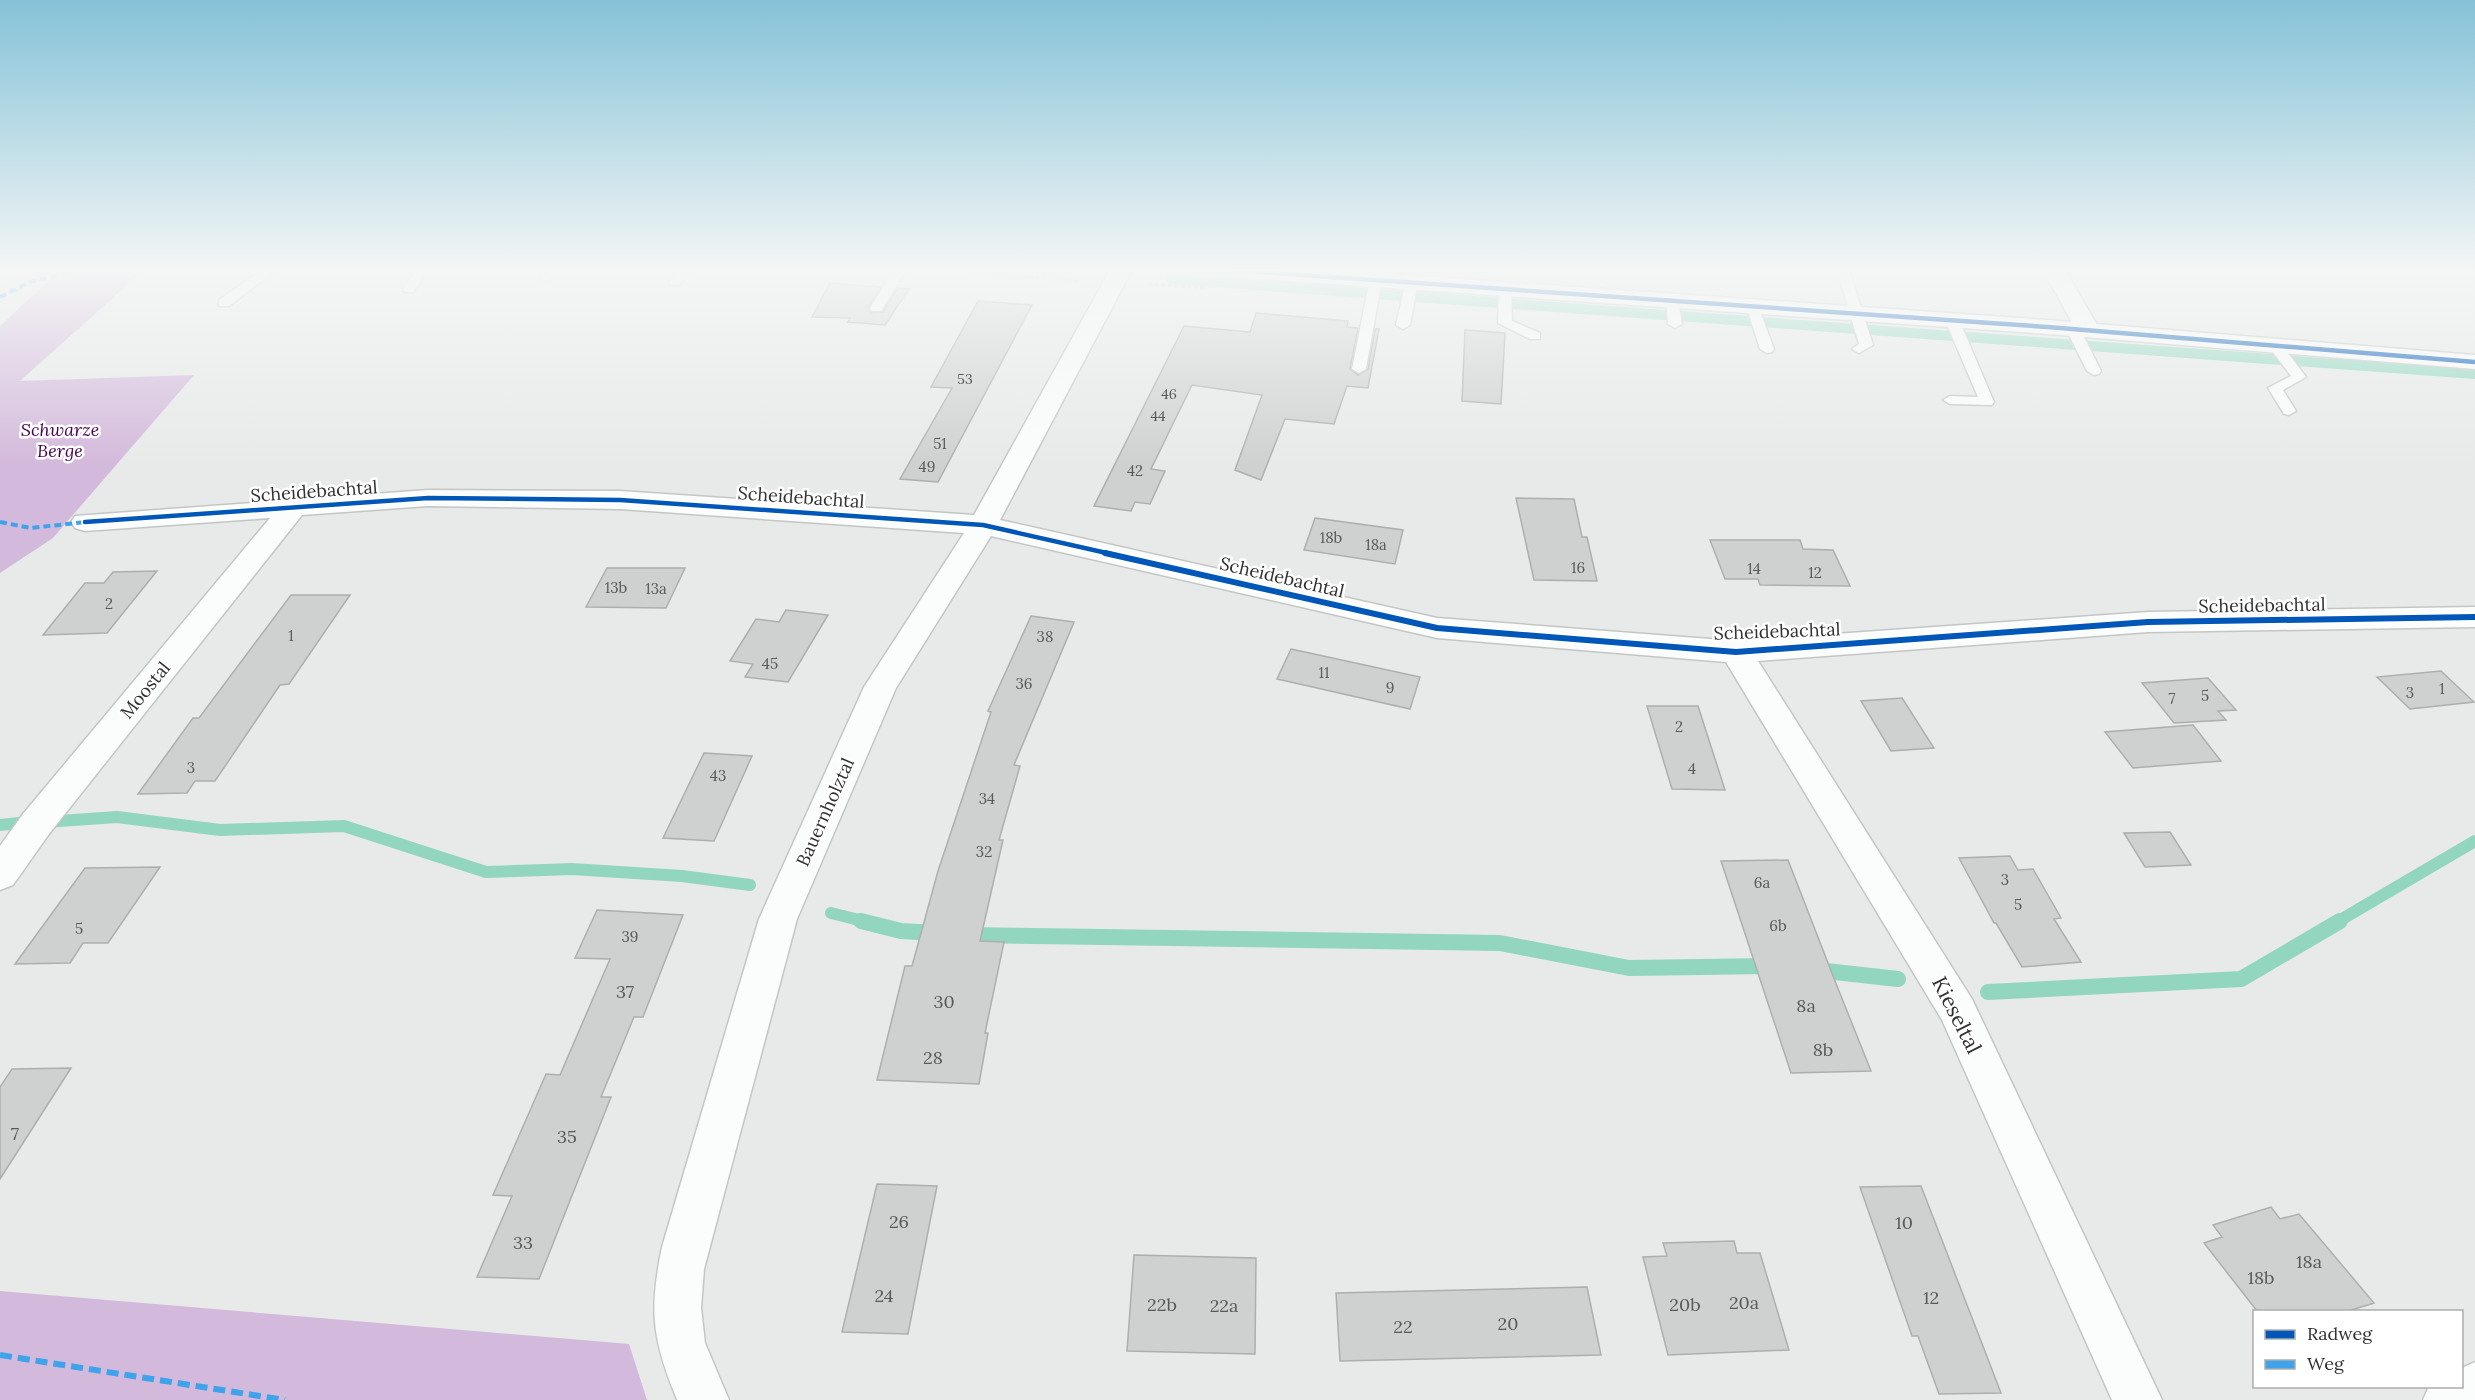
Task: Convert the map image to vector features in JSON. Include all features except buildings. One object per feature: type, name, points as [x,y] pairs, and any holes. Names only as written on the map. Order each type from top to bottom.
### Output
[{"type":"street","name":"Bauernholztal","points":[[704,1400],[686,1369],[677,1326],[676,1288],[685,1247],[778,919],[880,687],[983,525],[1086,335]]},
{"type":"street","points":[[2046,335],[2282,356],[2475,362]]},
{"type":"street","name":"Scheidebachtal","points":[[85,522],[428,498],[620,500],[983,525],[1437,628],[1736,652],[2148,622],[2475,617]]},
{"type":"street","name":"Moostal","points":[[0,875],[36,824],[293,508]]},
{"type":"street","name":"Kieseltal","points":[[1736,652],[1920,946],[1958,1011],[2137,1400]]},
{"type":"street","points":[[2448,1400],[2475,1386]]},
{"type":"lane","points":[[1359,369],[1365,335]]},
{"type":"lane","points":[[1762,335],[1767,349]]},
{"type":"lane","points":[[1859,349],[1866,345],[1863,335]]},
{"type":"lane","points":[[1950,400],[1987,402],[1959,335]]},
{"type":"lane","points":[[2080,337],[2094,371]]},
{"type":"lane","points":[[2282,356],[2299,377],[2275,388],[2289,411]]},
{"type":"green space","name":"Schwarze Berge","points":[[0,335],[71,335],[20,381],[194,375],[53,538],[0,573]]},
{"type":"green space","points":[[0,1291],[629,1344],[647,1400],[0,1400]]},
{"type":"waterway","points":[[1944,335],[2475,374]]},
{"type":"waterway","points":[[45,822],[117,817],[220,830],[344,826],[486,872],[572,869],[682,876],[750,885]]},
{"type":"waterway","points":[[0,825],[29,822]]},
{"type":"waterway","points":[[2337,922],[2475,841]]},
{"type":"waterway","points":[[831,913],[867,922]]},
{"type":"waterway","points":[[861,921],[901,931],[936,933]]},
{"type":"waterway","points":[[1988,992],[2241,979],[2340,921]]},
{"type":"waterway","points":[[965,935],[1500,943],[1629,968],[1770,966]]},
{"type":"waterway","points":[[1817,970],[1898,979]]},
{"type":"marked path","points":[[0,522],[31,528],[85,522]]},
{"type":"marked path","points":[[0,1355],[285,1400]]},
{"type":"cycle path","points":[[2150,335],[2475,362]]},
{"type":"cycle path","points":[[85,522],[428,498],[620,500],[983,525],[1437,628],[1736,652],[2148,622],[2475,617]]}]
